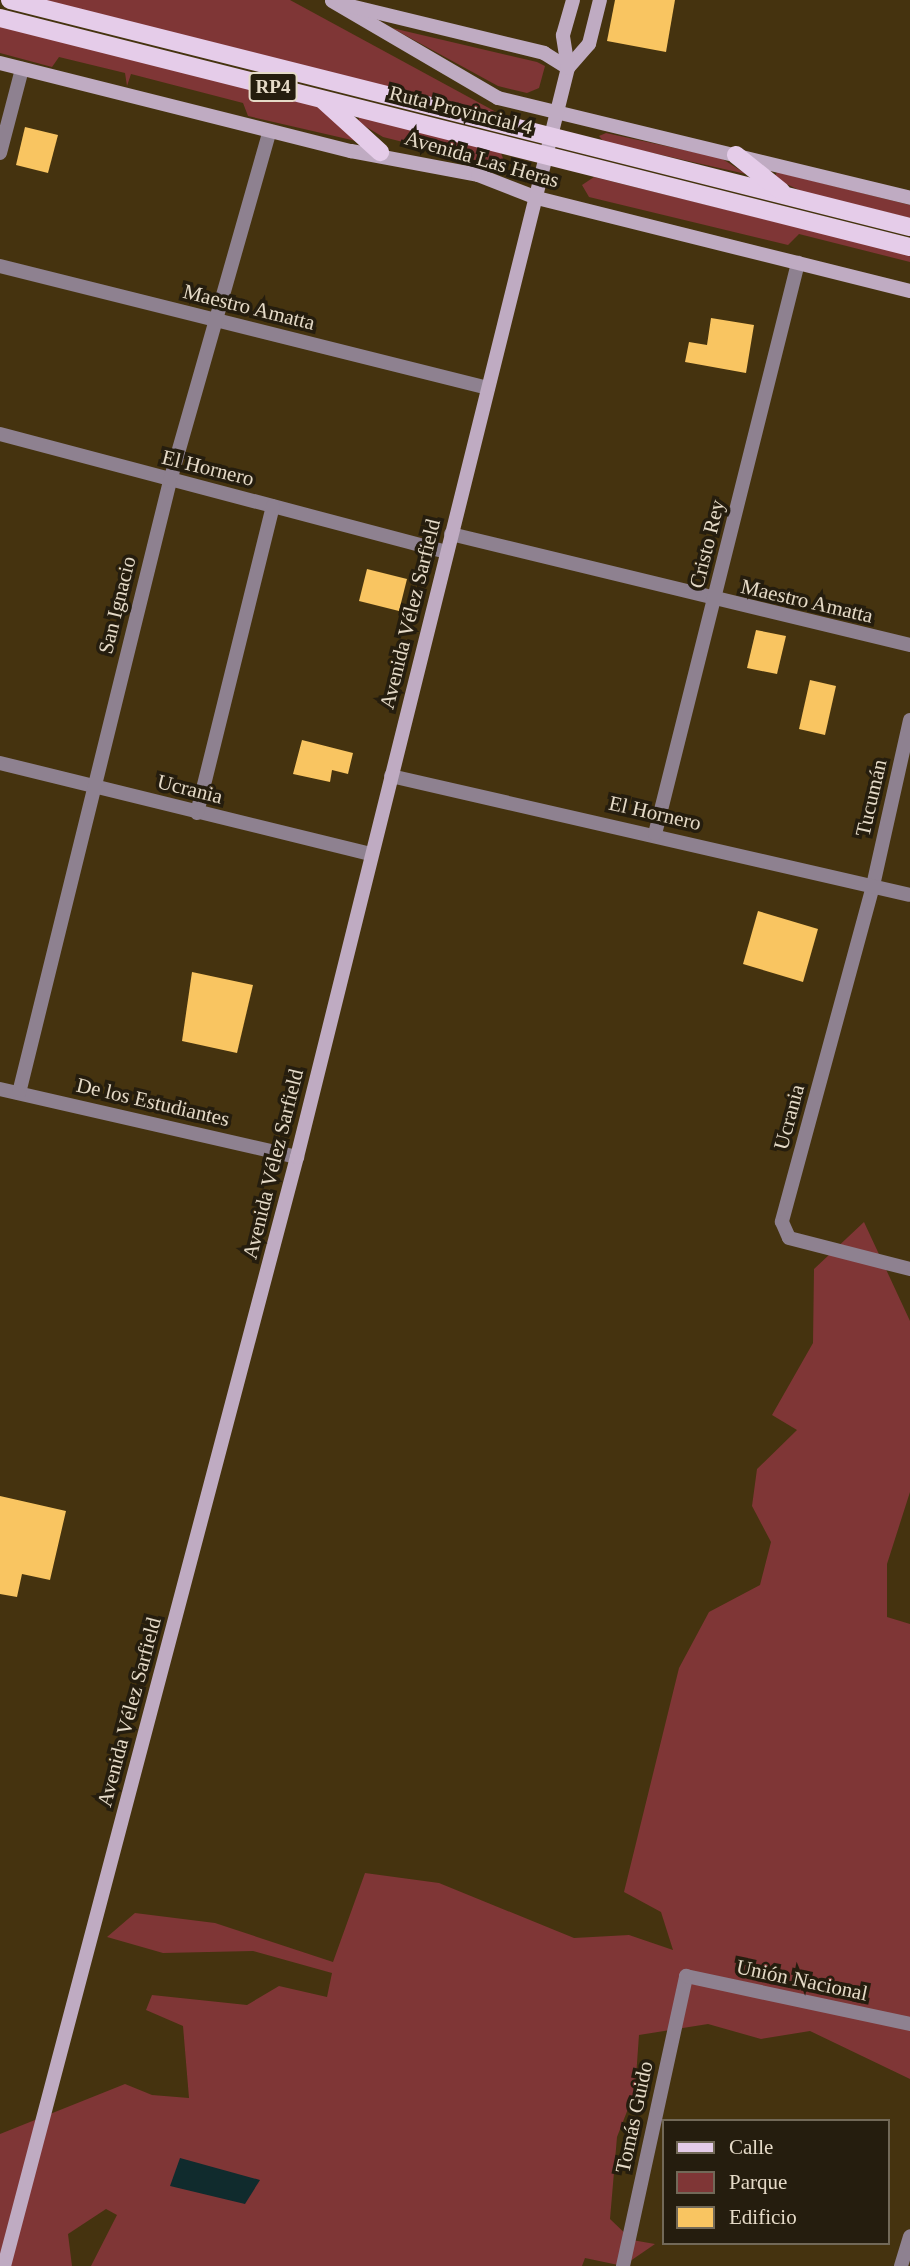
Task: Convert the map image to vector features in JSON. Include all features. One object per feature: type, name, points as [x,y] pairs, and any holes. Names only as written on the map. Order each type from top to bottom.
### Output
[{"type":"main road","name":"Avenida Vélez Sarfield","points":[[4,2266],[297,1157],[558,110],[568,68],[563,36],[573,0]]},
{"type":"main road","name":"Avenida Vélez Sarfield","points":[[568,68],[589,44],[600,0]]},
{"type":"main road","name":"Ruta Provincial 4","points":[[13,1],[910,227]]},
{"type":"main road","points":[[330,1],[544,52],[568,68]]},
{"type":"main road","points":[[330,1],[498,98],[558,110],[910,198]]},
{"type":"main road","name":"Ruta Provincial 4","points":[[0,18],[910,247]]},
{"type":"main road","name":"Avenida Las Heras","points":[[0,64],[270,131],[380,152],[478,175],[537,198],[910,291]]},
{"type":"main road","points":[[322,99],[380,152]]},
{"type":"main road","points":[[736,155],[786,196]]},
{"type":"street","points":[[0,153],[22,69]]},
{"type":"street","name":"San Ignacio","points":[[19,1093],[170,481],[270,131]]},
{"type":"street","name":"Cristo Rey","points":[[655,834],[798,263]]},
{"type":"street","name":"Maestro Amatta","points":[[0,266],[488,388]]},
{"type":"street","name":"El Hornero","points":[[0,434],[170,481],[447,551]]},
{"type":"street","points":[[197,813],[273,506]]},
{"type":"street","name":"Maestro Amatta","points":[[451,534],[715,601],[910,645]]},
{"type":"street","name":"Tucumán","points":[[873,886],[910,720]]},
{"type":"street","name":"Ucrania","points":[[0,763],[371,854]]},
{"type":"street","name":"El Hornero","points":[[391,776],[655,834],[910,895]]},
{"type":"street","name":"Ucrania","points":[[873,886],[782,1222],[789,1238],[910,1269]]},
{"type":"street","name":"De los Estudiantes","points":[[0,1088],[297,1157]]},
{"type":"street","name":"Unión Nacional","points":[[686,1976],[910,2024]]},
{"type":"street","name":"Tomás Guido","points":[[624,2266],[686,1976]]},
{"type":"street","points":[[901,2266],[910,2236]]},
{"type":"green space","points":[[32,0],[290,0],[498,113],[494,114]]},
{"type":"green space","points":[[0,26],[315,104],[356,141],[248,116],[243,103],[131,74],[127,86],[125,73],[59,57],[52,67],[0,53]]},
{"type":"green space","points":[[392,28],[537,62],[545,66],[539,88],[527,93],[498,86]]},
{"type":"green space","points":[[360,115],[501,153],[504,161],[499,166],[383,137],[358,122]]},
{"type":"green space","points":[[606,133],[721,158],[746,174],[604,142],[599,136]]},
{"type":"green space","points":[[777,172],[910,205],[910,218],[803,192],[774,178]]},
{"type":"green space","points":[[594,177],[910,255],[910,262],[799,234],[788,245],[589,197],[582,185]]},
{"type":"green space","points":[[864,1222],[910,1321],[910,1492],[887,1564],[887,1617],[910,1624],[910,2079],[810,2031],[761,2039],[708,2024],[639,2035],[635,2091],[617,2137],[610,2219],[632,2240],[655,2244],[623,2266],[585,2258],[582,2266],[91,2266],[117,2215],[106,2209],[68,2234],[72,2266],[0,2266],[0,2134],[125,2084],[152,2095],[189,2098],[183,2026],[146,2010],[152,1995],[247,2005],[279,1986],[327,1997],[332,1973],[253,1951],[163,1953],[107,1937],[135,1913],[215,1923],[333,1962],[365,1873],[439,1883],[574,1938],[629,1935],[673,1950],[661,1912],[624,1892],[679,1668],[709,1612],[760,1585],[771,1542],[752,1506],[757,1469],[797,1430],[772,1415],[813,1343],[814,1269]]},
{"type":"water","points":[[180,2158],[260,2180],[245,2204],[170,2186]]},
{"type":"building","points":[[615,0],[675,0],[666,52],[607,41]]},
{"type":"building","points":[[25,127],[58,135],[48,173],[16,165]]},
{"type":"building","points":[[711,318],[754,325],[746,373],[685,362],[689,342],[707,345]]},
{"type":"building","points":[[367,569],[407,579],[399,611],[359,601]]},
{"type":"building","points":[[756,630],[786,636],[777,674],[747,668]]},
{"type":"building","points":[[810,680],[836,686],[825,735],[799,729]]},
{"type":"building","points":[[302,740],[353,753],[348,774],[332,770],[330,782],[293,774]]},
{"type":"building","points":[[758,911],[818,929],[803,982],[743,964]]},
{"type":"building","points":[[192,972],[253,985],[237,1053],[182,1041]]},
{"type":"building","points":[[0,1496],[66,1511],[50,1580],[22,1574],[17,1597],[0,1594]]}]
